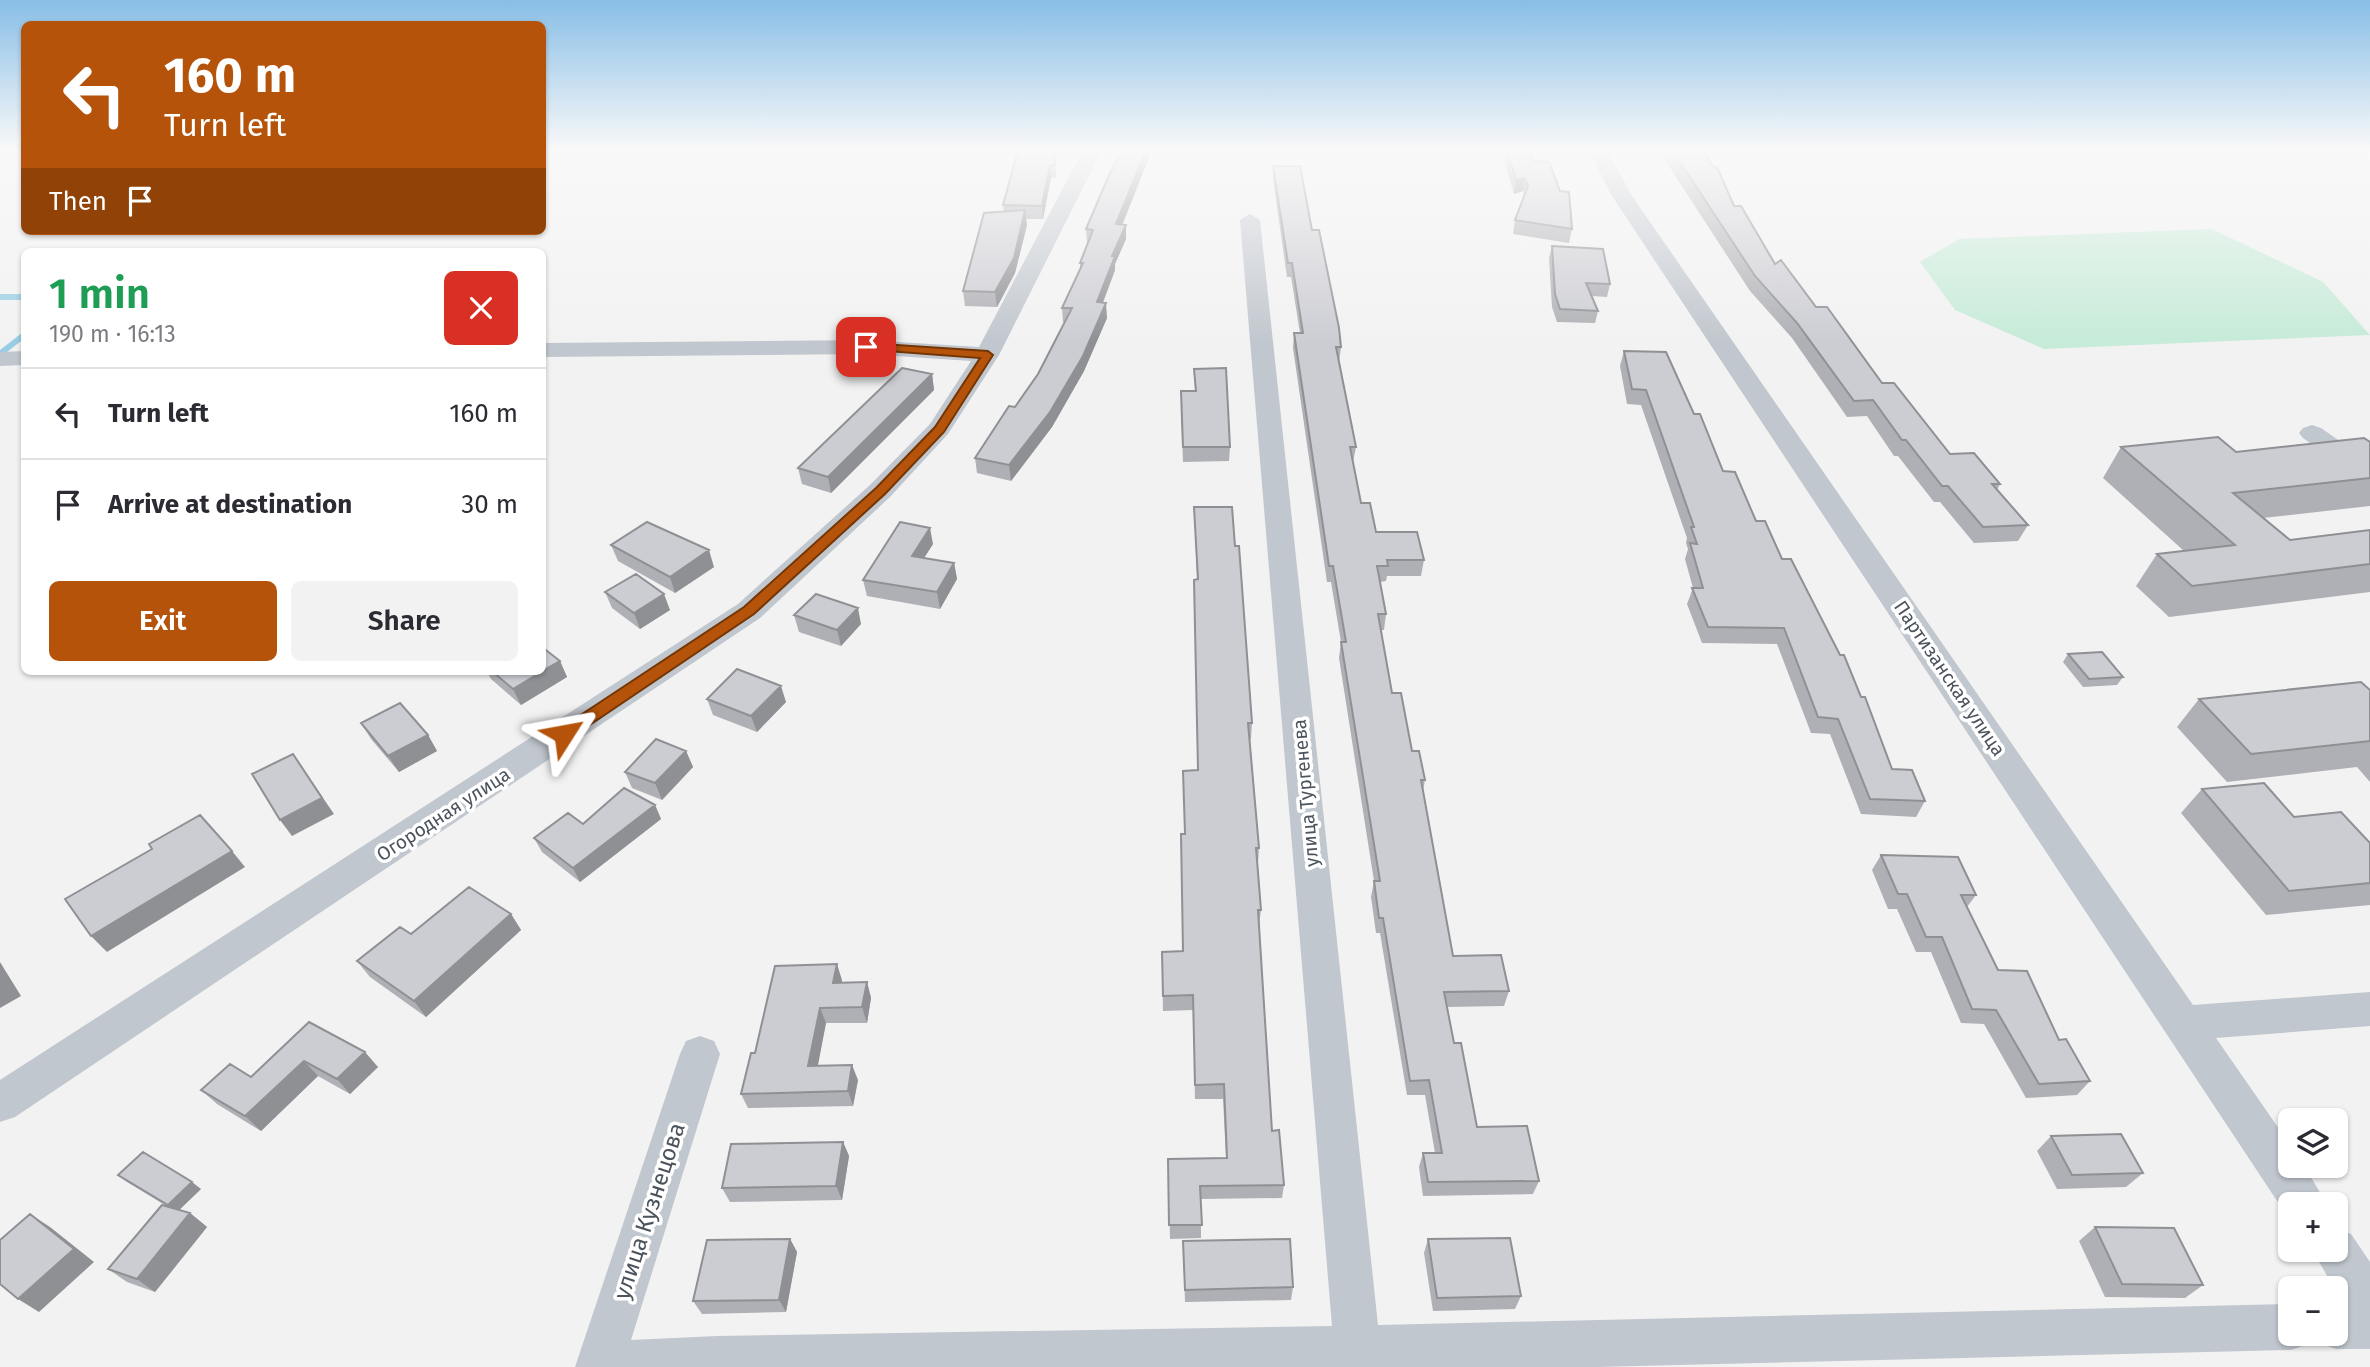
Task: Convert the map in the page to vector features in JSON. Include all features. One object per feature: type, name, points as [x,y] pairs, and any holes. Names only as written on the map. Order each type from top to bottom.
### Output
[{"type":"street","name":"Огородная улица","points":[[0,1104],[749,611],[880,491],[939,429],[988,355],[1060,214]]},
{"type":"street","name":"Партизанская улица","points":[[1634,214],[2186,1023],[2297,1192]]},
{"type":"street","name":"улица Тургенева","points":[[1251,220],[1358,1358]]},
{"type":"street","points":[[546,350],[866,347],[988,355]]},
{"type":"street","points":[[0,359],[21,358]]},
{"type":"street","points":[[2312,433],[2370,474]]},
{"type":"street","points":[[2186,1023],[2370,1009]]},
{"type":"street","name":"улица Кузнецова","points":[[599,1366],[700,1054]]},
{"type":"street","points":[[2343,1262],[2370,1302]]},
{"type":"street","points":[[2348,1326],[2370,1326]]},
{"type":"street","points":[[599,1366],[731,1359],[1358,1358],[2278,1328]]},
{"type":"green space","points":[[2212,229],[2323,282],[2370,335],[2044,349],[1955,310],[1920,262],[1959,239]]},
{"type":"building","points":[[984,214],[1024,214],[1014,258],[995,292],[963,291]]},
{"type":"building","points":[[1093,214],[1120,214],[1116,224],[1126,225],[1112,256],[1115,256],[1097,302],[1106,303],[1083,356],[1050,412],[1009,465],[975,458],[1009,406],[1015,407],[1038,374],[1072,308],[1062,308],[1083,263],[1080,263],[1093,230],[1086,229]]},
{"type":"building","points":[[1280,214],[1309,214],[1312,230],[1319,230],[1339,328],[1341,347],[1336,347],[1356,447],[1350,447],[1361,503],[1370,503],[1376,532],[1417,532],[1424,560],[1387,560],[1388,566],[1377,566],[1386,614],[1378,614],[1392,693],[1401,693],[1412,751],[1419,751],[1425,780],[1421,780],[1453,956],[1501,955],[1509,991],[1444,992],[1454,1043],[1461,1043],[1477,1127],[1527,1126],[1539,1181],[1428,1182],[1423,1153],[1442,1153],[1429,1080],[1410,1081],[1383,918],[1379,918],[1374,881],[1380,881],[1341,642],[1346,642],[1333,566],[1329,566],[1294,333],[1303,333],[1292,263],[1288,263]]},
{"type":"building","points":[[1517,214],[1571,214],[1572,229],[1515,220]]},
{"type":"building","points":[[1714,214],[1746,214],[1775,264],[1781,260],[1816,307],[1827,307],[1882,383],[1894,383],[1950,454],[1974,453],[2000,484],[1992,484],[2028,525],[1983,527],[1948,486],[1942,486],[1906,440],[1902,440],[1873,400],[1854,401],[1797,323],[1755,276]]},
{"type":"building","points":[[1552,246],[1603,249],[1610,284],[1586,283],[1598,311],[1560,309],[1555,294]]},
{"type":"building","points":[[1624,351],[1666,352],[1694,414],[1700,414],[1723,471],[1735,472],[1756,521],[1765,521],[1782,559],[1791,559],[1840,655],[1844,655],[1861,697],[1865,697],[1892,769],[1912,770],[1925,801],[1870,799],[1838,719],[1818,717],[1784,628],[1708,627],[1692,588],[1703,588],[1690,543],[1697,544],[1691,527],[1694,527],[1646,390],[1632,389]]},
{"type":"building","points":[[902,368],[932,374],[828,477],[798,468]]},
{"type":"building","points":[[1226,368],[1230,447],[1183,447],[1181,391],[1196,391],[1194,369]]},
{"type":"building","points":[[2218,437],[2236,452],[2364,438],[2370,442],[2370,478],[2233,493],[2290,540],[2370,530],[2370,564],[2192,586],[2157,554],[2235,545],[2121,447]]},
{"type":"building","points":[[1194,507],[1232,507],[1235,546],[1239,546],[1252,723],[1248,723],[1259,848],[1256,848],[1261,910],[1258,910],[1272,1131],[1279,1130],[1284,1185],[1200,1186],[1202,1225],[1169,1225],[1168,1159],[1227,1158],[1224,1084],[1195,1085],[1193,995],[1163,996],[1162,952],[1183,951],[1183,771],[1198,770],[1194,580],[1198,579]]},
{"type":"building","points":[[647,522],[709,550],[670,577],[611,545]]},
{"type":"building","points":[[900,522],[930,528],[912,556],[954,563],[937,592],[863,580]]},
{"type":"building","points":[[636,574],[664,594],[634,613],[605,592]]},
{"type":"building","points":[[816,594],[858,608],[837,630],[794,615]]},
{"type":"building","points":[[546,650],[560,661],[546,669]]},
{"type":"building","points":[[2102,652],[2123,677],[2089,679],[2068,654]]},
{"type":"building","points":[[737,669],[781,686],[751,716],[707,699]]},
{"type":"building","points":[[497,675],[536,675],[513,689]]},
{"type":"building","points":[[2361,682],[2370,690],[2370,741],[2251,754],[2199,699]]},
{"type":"building","points":[[400,703],[428,735],[388,756],[361,723]]},
{"type":"building","points":[[656,739],[686,751],[655,783],[625,772]]},
{"type":"building","points":[[293,754],[322,798],[280,820],[252,774]]},
{"type":"building","points":[[2264,783],[2294,817],[2341,812],[2370,843],[2370,883],[2289,891],[2202,789]]},
{"type":"building","points":[[624,788],[655,805],[573,868],[534,838],[568,813],[583,824]]},
{"type":"building","points":[[200,815],[232,851],[91,936],[65,899],[152,849],[149,844]]},
{"type":"building","points":[[1881,855],[1958,857],[1976,895],[1961,895],[1998,970],[2027,971],[2059,1040],[2066,1039],[2090,1081],[2039,1084],[1996,1010],[1972,1009],[1942,937],[1926,937],[1907,894],[1898,894]]},
{"type":"building","points":[[469,887],[511,914],[414,1001],[357,961],[400,927],[411,934]]},
{"type":"building","points":[[837,964],[833,983],[867,982],[862,1007],[820,1008],[808,1066],[852,1065],[848,1091],[741,1094],[751,1053],[755,1053],[775,966]]},
{"type":"building","points":[[309,1022],[365,1052],[337,1079],[304,1061],[245,1116],[201,1090],[230,1064],[251,1077]]},
{"type":"building","points":[[2121,1134],[2143,1173],[2072,1175],[2051,1136]]},
{"type":"building","points":[[843,1142],[836,1186],[722,1188],[731,1144]]},
{"type":"building","points":[[143,1152],[192,1182],[168,1205],[118,1175]]},
{"type":"building","points":[[162,1205],[190,1213],[137,1279],[108,1269]]},
{"type":"building","points":[[30,1214],[74,1249],[18,1299],[0,1284],[0,1240]]},
{"type":"building","points":[[2095,1227],[2174,1228],[2203,1285],[2122,1284]]},
{"type":"building","points":[[1510,1238],[1521,1296],[1437,1298],[1428,1239]]},
{"type":"building","points":[[790,1239],[779,1300],[693,1301],[707,1240]]},
{"type":"building","points":[[1290,1239],[1293,1287],[1185,1290],[1183,1241]]},
{"type":"waterway","points":[[0,297],[21,297]]},
{"type":"waterway","points":[[1,353],[21,337]]},
{"type":"route","points":[[564,734],[749,611],[880,491],[939,429],[988,355],[866,347]]}]
